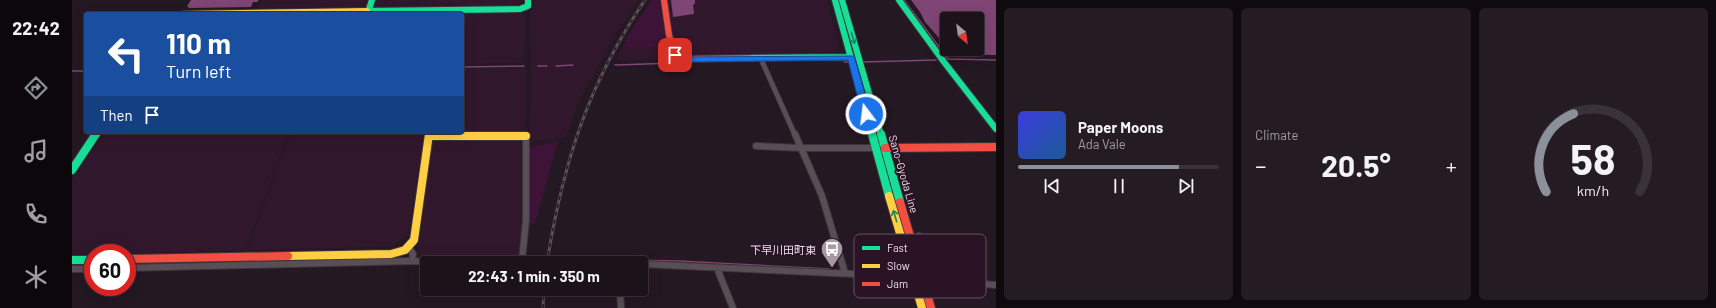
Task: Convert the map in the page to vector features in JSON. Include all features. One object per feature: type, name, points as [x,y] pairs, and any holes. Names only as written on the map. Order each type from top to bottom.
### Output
[{"type":"street","points":[[368,10],[372,0]]},
{"type":"street","points":[[448,11],[516,7],[522,5],[524,0]]},
{"type":"street","points":[[187,12],[368,10],[448,11],[523,9],[528,6],[528,0]]},
{"type":"street","points":[[664,0],[669,35],[677,57],[683,59],[851,57]]},
{"type":"street","name":"Sano-Gyoda Line","points":[[835,0],[875,148],[900,234]]},
{"type":"street","name":"Sano-Gyoda Line","points":[[842,0],[909,234]]},
{"type":"street","points":[[899,0],[944,62],[996,129]]},
{"type":"street","points":[[276,12],[368,10]]},
{"type":"street","points":[[761,59],[826,207],[845,273]]},
{"type":"street","points":[[72,170],[97,134]]},
{"type":"street","points":[[136,259],[391,254],[409,248],[414,240],[429,134],[526,136],[526,220],[522,256]]},
{"type":"street","points":[[756,146],[800,148],[996,147]]},
{"type":"street","points":[[409,248],[413,254],[412,261]]},
{"type":"street","points":[[72,260],[84,260]]},
{"type":"street","points":[[136,268],[420,261]]},
{"type":"street","points":[[648,264],[854,274]]},
{"type":"street","points":[[717,268],[733,308]]},
{"type":"street","points":[[72,269],[84,269]]},
{"type":"street","points":[[986,285],[996,285]]},
{"type":"street","points":[[620,296],[621,308]]},
{"type":"street","name":"Sano-Gyoda Line","points":[[919,298],[922,308]]},
{"type":"street","name":"Sano-Gyoda Line","points":[[928,298],[931,308]]},
{"type":"shaded area","points":[[191,0],[259,0],[257,2],[253,2],[251,7],[189,8],[187,6]]},
{"type":"shaded area","points":[[262,0],[368,0],[366,5],[362,7],[258,8]]},
{"type":"shaded area","points":[[374,0],[522,1],[516,5],[376,7],[373,4]]},
{"type":"shaded area","points":[[533,0],[639,0],[617,32],[579,102],[566,137],[529,142],[532,98],[530,10],[534,6]]},
{"type":"shaded area","points":[[652,0],[659,0],[666,37],[672,55],[656,55],[654,47],[623,47],[628,35]]},
{"type":"shaded area","points":[[668,0],[827,0],[841,55],[685,57],[680,54],[673,34]]},
{"type":"shaded area","points":[[671,0],[695,0],[695,4],[693,5],[694,14],[673,17]]},
{"type":"shaded area","points":[[911,0],[996,0],[996,55],[984,55],[984,12],[940,12],[940,39],[925,22]]},
{"type":"shaded area","points":[[525,11],[524,63],[464,64],[464,12],[461,12]]},
{"type":"shaded area","points":[[623,47],[654,47],[656,55],[672,55],[672,59],[615,61]]},
{"type":"shaded area","points":[[526,67],[525,130],[522,133],[464,134],[464,68]]},
{"type":"shaded area","points":[[104,134],[288,134],[246,250],[136,253],[136,244],[84,244],[84,255],[72,255],[72,179]]},
{"type":"shaded area","points":[[289,134],[424,134],[409,234],[391,247],[247,250]]},
{"type":"shaded area","points":[[522,138],[523,224],[521,255],[417,256],[432,143],[436,140]]},
{"type":"shaded area","points":[[558,141],[535,224],[528,223],[529,149],[531,147]]},
{"type":"waterway","points":[[904,0],[948,59],[996,60]]},
{"type":"waterway","points":[[862,62],[936,60]]},
{"type":"waterway","points":[[844,62],[850,62]]},
{"type":"waterway","points":[[615,65],[676,63]]},
{"type":"waterway","points":[[556,66],[573,65]]},
{"type":"waterway","points":[[464,67],[524,66]]},
{"type":"waterway","points":[[538,66],[547,66]]},
{"type":"waterway","points":[[72,71],[84,71]]},
{"type":"waterway","points":[[136,265],[410,258]]},
{"type":"waterway","points":[[648,260],[829,269]]},
{"type":"waterway","points":[[73,266],[84,266]]},
{"type":"railway","points":[[548,256],[553,226],[570,158],[593,94],[625,31],[645,0]]},
{"type":"railway","points":[[543,308],[544,296]]},
{"type":"traffic: fast","points":[[368,12],[372,0]]},
{"type":"traffic: fast","points":[[367,11],[520,9],[528,6],[528,0]]},
{"type":"traffic: fast","points":[[835,0],[889,196]]},
{"type":"traffic: fast","points":[[842,0],[900,202]]},
{"type":"traffic: fast","points":[[899,0],[944,62],[996,129]]},
{"type":"traffic: fast","points":[[749,58],[851,57]]},
{"type":"traffic: fast","points":[[72,170],[97,134]]},
{"type":"traffic: fast","points":[[72,260],[84,260]]},
{"type":"traffic: slow","points":[[306,12],[367,11]]},
{"type":"traffic: slow","points":[[288,256],[391,254],[405,250],[414,240],[429,134]]},
{"type":"traffic: slow","points":[[429,136],[526,136]]},
{"type":"traffic: slow","points":[[889,196],[900,234]]},
{"type":"traffic: slow","points":[[919,298],[922,308]]},
{"type":"traffic: jam","points":[[664,0],[669,35],[675,55],[683,59],[749,58]]},
{"type":"traffic: jam","points":[[885,148],[996,147]]},
{"type":"traffic: jam","points":[[900,202],[909,234]]},
{"type":"traffic: jam","points":[[136,259],[288,256]]},
{"type":"traffic: jam","points":[[928,298],[931,308]]},
{"type":"place","name":"下早川田町東","points":[[832,268]]},
{"type":"route","points":[[675,55],[683,59],[802,59],[851,57],[866,114]]}]
